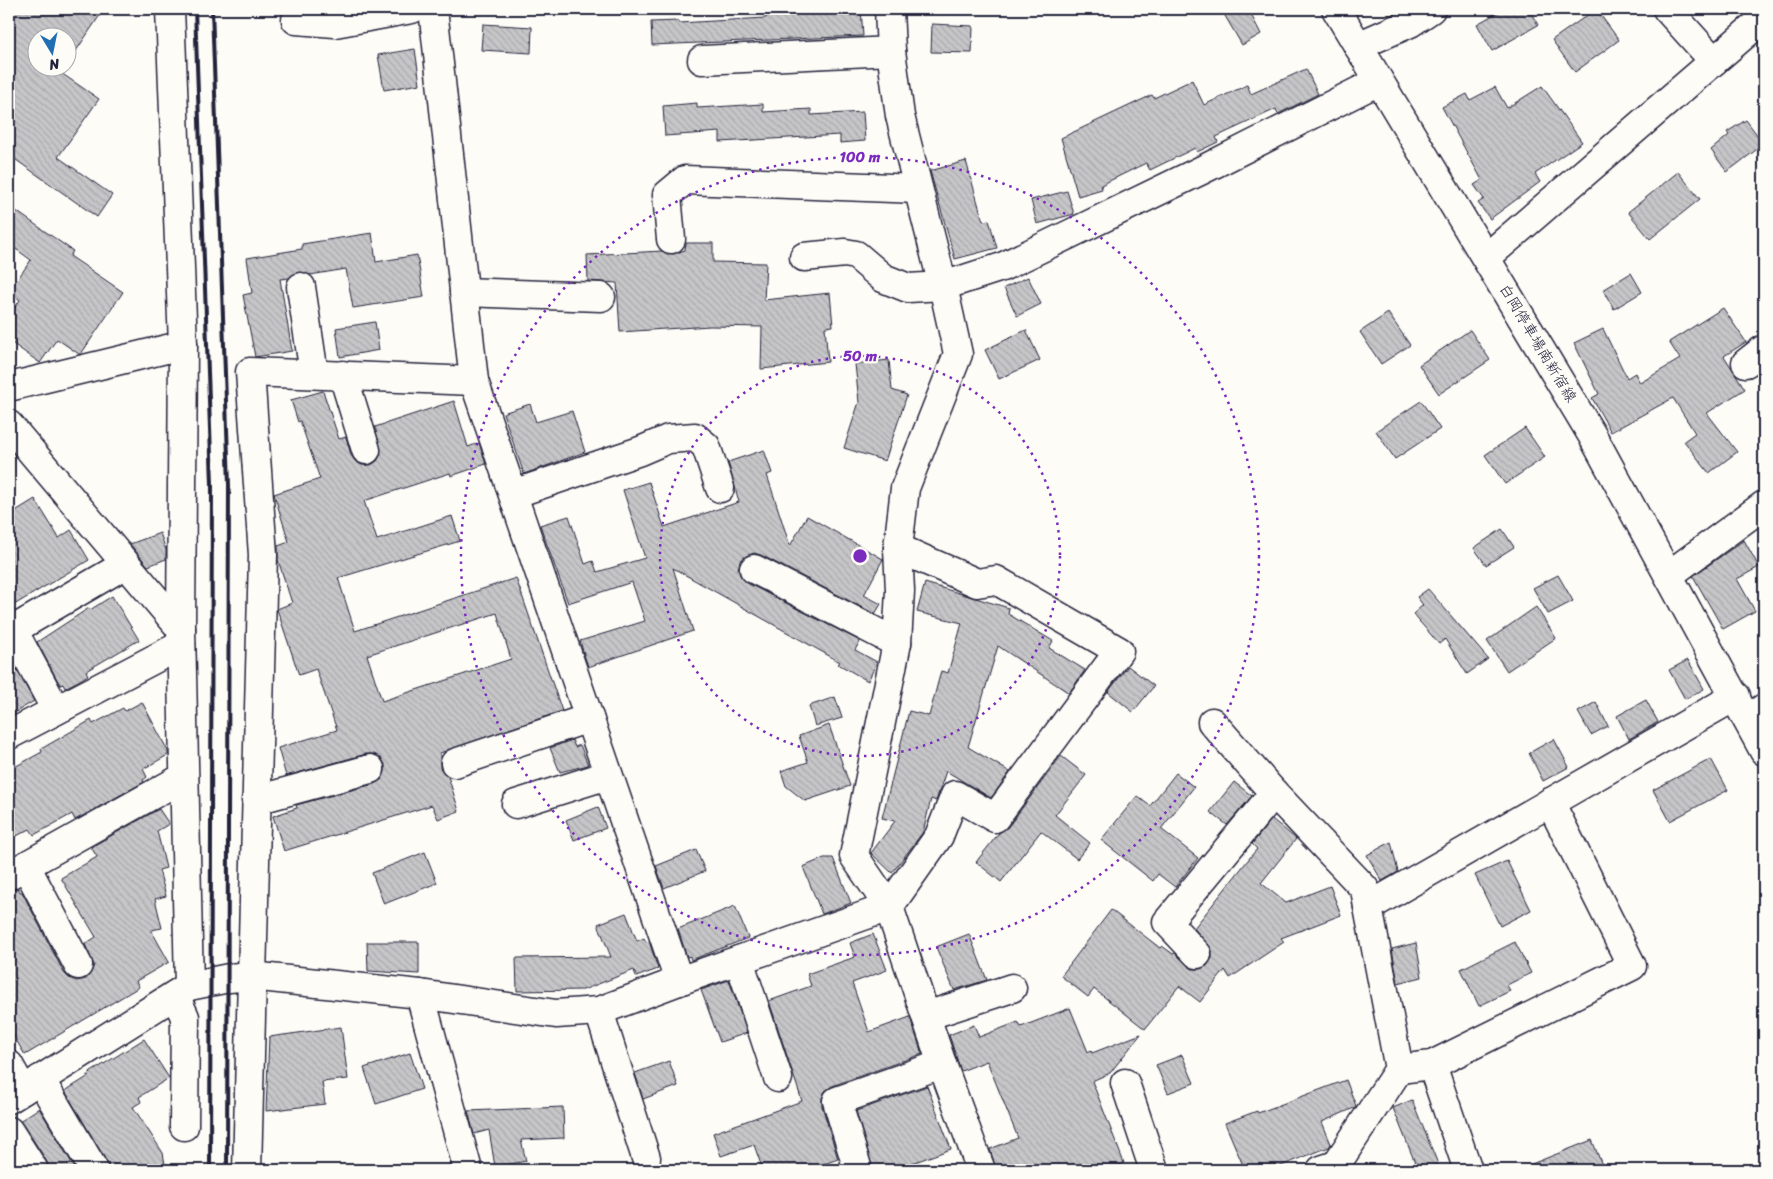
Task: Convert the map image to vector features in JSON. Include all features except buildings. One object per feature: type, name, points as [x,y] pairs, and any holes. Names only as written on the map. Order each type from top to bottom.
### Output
[{"type":"street","points":[[170,9],[183,345],[181,637],[184,777],[182,990],[185,1016],[184,1126]]},
{"type":"street","points":[[296,20],[336,23],[412,9]]},
{"type":"street","points":[[433,9],[474,381],[679,981]]},
{"type":"street","points":[[889,9],[891,51],[900,116],[943,286],[958,354],[905,488],[898,548],[900,591],[897,643],[854,856],[889,907],[942,1064],[981,1170]]},
{"type":"street","name":"白岡停車場南新宿線","points":[[1336,9],[1487,257],[1592,435],[1669,575],[1749,708],[1764,751]]},
{"type":"street","points":[[1358,46],[1410,23],[1431,9]]},
{"type":"street","points":[[1668,9],[1714,61]]},
{"type":"street","points":[[1487,257],[1764,18]]},
{"type":"street","points":[[702,60],[891,51]]},
{"type":"street","points":[[804,257],[845,253],[856,255],[883,278],[908,288],[943,286],[1002,267],[1202,170],[1379,81]]},
{"type":"street","points":[[671,239],[667,195],[684,180],[918,189]]},
{"type":"street","points":[[301,287],[314,374]]},
{"type":"street","points":[[464,292],[600,297]]},
{"type":"street","points":[[9,387],[183,345]]},
{"type":"street","points":[[247,1170],[263,555],[250,372],[474,381]]},
{"type":"street","points":[[344,375],[366,450]]},
{"type":"street","points":[[9,425],[126,564],[181,637]]},
{"type":"street","points":[[513,494],[640,451],[668,439],[695,437],[706,446],[720,488]]},
{"type":"street","points":[[1669,575],[1764,505]]},
{"type":"street","points":[[24,1089],[182,990],[251,976],[420,994],[556,1014],[599,1012],[679,981],[889,907],[939,836],[955,795],[994,818],[1119,651],[996,580],[978,582],[898,548]]},
{"type":"street","points":[[56,710],[13,630],[126,564]]},
{"type":"street","points":[[754,569],[897,643]]},
{"type":"street","points":[[9,735],[56,710],[181,637]]},
{"type":"street","points":[[1368,907],[1550,802],[1749,708]]},
{"type":"street","points":[[455,763],[589,718]]},
{"type":"street","points":[[1212,722],[1274,794],[1365,889],[1399,1068],[1336,1165],[1321,1170]]},
{"type":"street","points":[[256,800],[370,769]]},
{"type":"street","points":[[516,804],[608,774]]},
{"type":"street","points":[[78,965],[17,870],[184,777]]},
{"type":"street","points":[[1197,954],[1168,922],[1274,794]]},
{"type":"street","points":[[1399,1068],[1432,1065],[1632,966],[1550,802]]},
{"type":"street","points":[[739,960],[778,1078]]},
{"type":"street","points":[[926,1016],[1012,988]]},
{"type":"street","points":[[420,994],[468,1170]]},
{"type":"street","points":[[599,1012],[646,1158]]},
{"type":"street","points":[[858,1170],[837,1101],[942,1064]]},
{"type":"street","points":[[1432,1065],[1468,1170]]},
{"type":"street","points":[[9,1066],[24,1089],[94,1170]]},
{"type":"street","points":[[1125,1083],[1154,1170]]},
{"type":"street","points":[[9,1131],[34,1170]]},
{"type":"railway","points":[[195,9],[212,484],[210,1170]]},
{"type":"railway","points":[[212,9],[229,485],[227,1170]]}]
